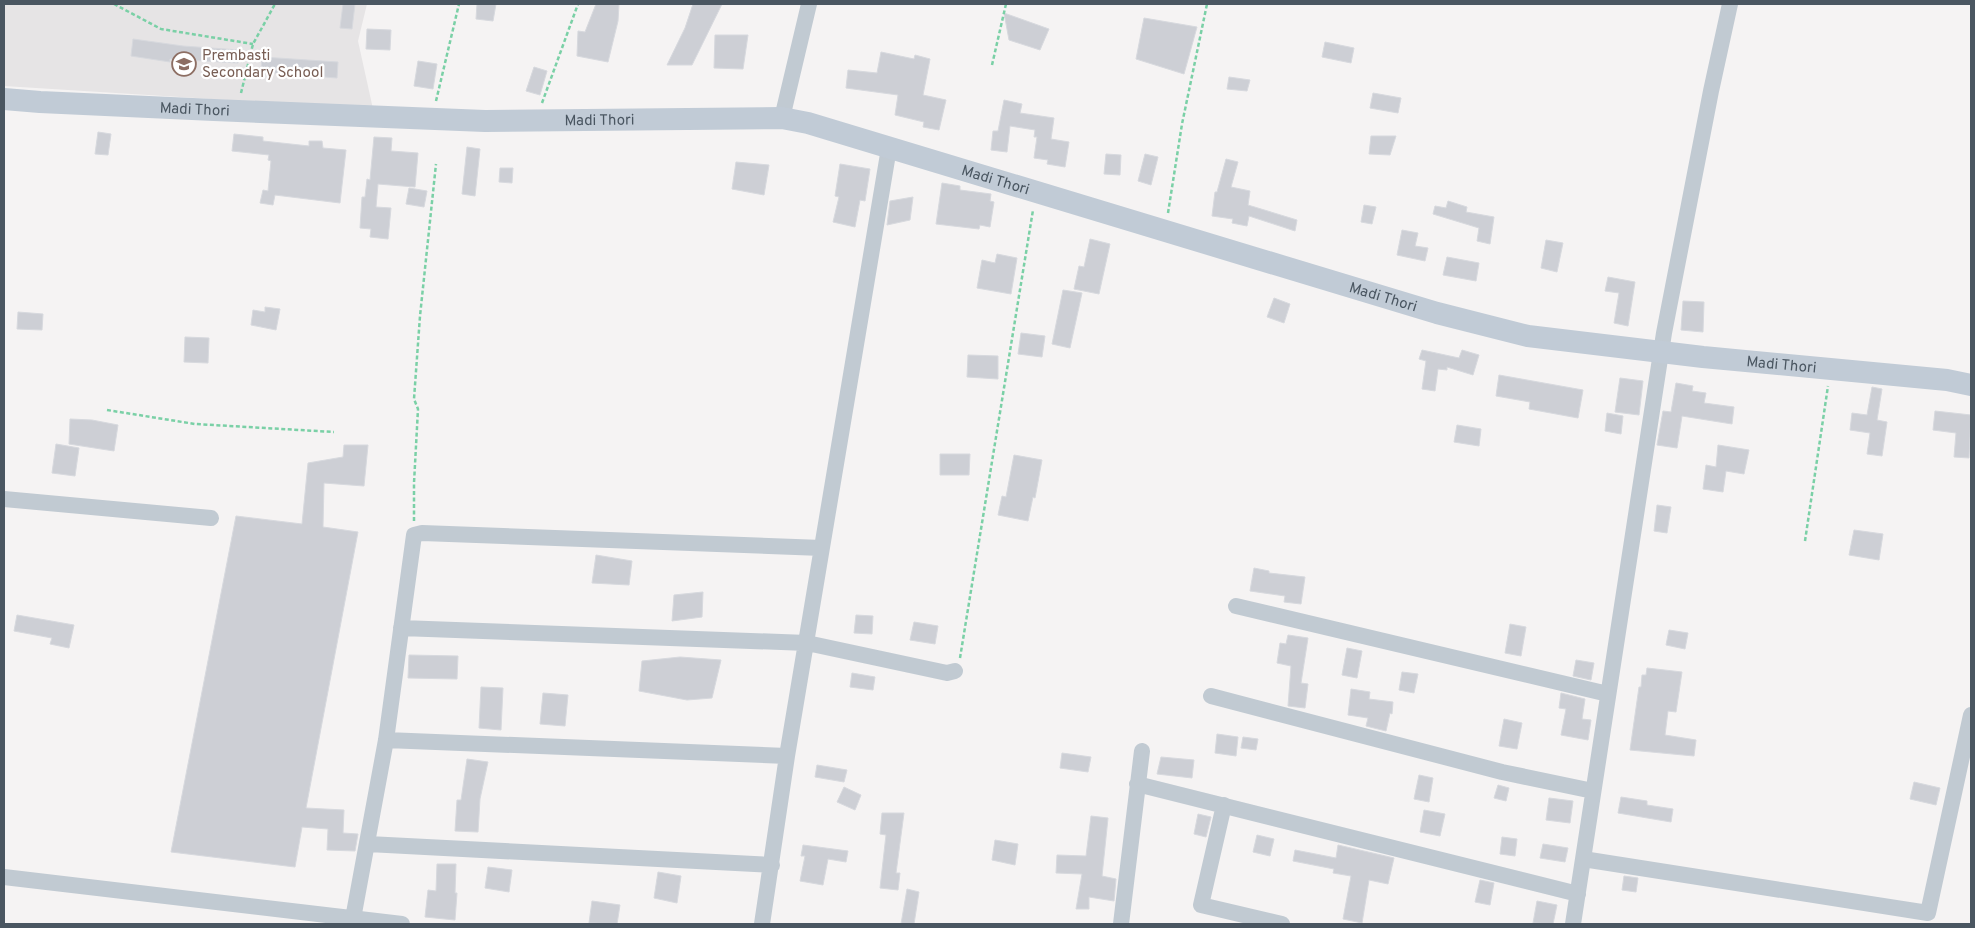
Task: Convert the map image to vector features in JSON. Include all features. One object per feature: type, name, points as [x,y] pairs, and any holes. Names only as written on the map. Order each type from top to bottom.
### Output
[{"type":"main road","name":"Madi Thori","points":[[4,98],[40,102],[432,120],[535,122],[782,118],[808,123],[1437,313],[1528,336],[1661,352],[1947,380],[1971,385]]},
{"type":"street","points":[[782,118],[810,4]]},
{"type":"street","points":[[1573,924],[1661,352],[1711,91],[1730,4]]},
{"type":"street","points":[[762,924],[787,756],[889,148]]},
{"type":"street","points":[[4,499],[211,518]]},
{"type":"street","points":[[353,922],[386,740],[414,535],[422,533],[822,548]]},
{"type":"street","points":[[1236,606],[1608,694]]},
{"type":"street","points":[[401,628],[806,643],[947,673],[956,671]]},
{"type":"street","points":[[1211,696],[1502,772],[1593,791]]},
{"type":"street","points":[[1583,859],[1928,913],[1971,714]]},
{"type":"street","points":[[386,740],[787,756]]},
{"type":"street","points":[[1120,924],[1142,751]]},
{"type":"street","points":[[1138,784],[1578,894]]},
{"type":"street","points":[[1224,805],[1201,905],[1282,924]]},
{"type":"street","points":[[368,844],[772,866]]},
{"type":"street","points":[[4,877],[353,922],[402,924]]},
{"type":"path","points":[[114,4],[161,29],[253,44]]},
{"type":"path","points":[[236,111],[253,44],[275,4]]},
{"type":"path","points":[[432,120],[459,4]]},
{"type":"path","points":[[535,122],[578,4]]},
{"type":"path","points":[[992,65],[1006,4]]},
{"type":"path","points":[[1166,232],[1182,124],[1207,4]]},
{"type":"path","points":[[414,535],[414,483],[418,409],[414,399],[421,306],[436,164]]},
{"type":"path","points":[[956,671],[960,663],[1036,193]]},
{"type":"path","points":[[1805,541],[1831,369]]},
{"type":"path","points":[[107,410],[195,424],[334,432]]},
{"type":"shaded area","name":"Prembasti Secondary School","points":[[4,4],[367,4],[358,41],[373,109],[4,86]]},
{"type":"building","points":[[343,4],[355,4],[352,29],[340,28]]},
{"type":"building","points":[[477,4],[496,4],[493,21],[476,19]]},
{"type":"building","points":[[596,4],[619,4],[618,21],[608,62],[577,56],[578,31],[585,32]]},
{"type":"building","points":[[693,4],[722,4],[692,65],[667,65],[685,28]]},
{"type":"building","points":[[1004,13],[1049,29],[1040,50],[1009,40]]},
{"type":"building","points":[[1144,18],[1197,27],[1184,74],[1136,59]]},
{"type":"building","points":[[367,29],[391,30],[390,50],[366,49]]},
{"type":"building","points":[[715,35],[748,35],[743,69],[714,68]]},
{"type":"building","points":[[133,39],[183,46],[239,50],[238,63],[170,59],[170,62],[131,56]]},
{"type":"building","points":[[1325,42],[1354,48],[1351,63],[1322,57]]},
{"type":"building","points":[[881,52],[914,59],[915,55],[930,59],[923,95],[946,100],[939,130],[923,127],[924,122],[895,115],[898,95],[846,88],[848,70],[877,73]]},
{"type":"building","points":[[262,57],[338,62],[337,78],[261,72]]},
{"type":"building","points":[[418,61],[437,64],[433,89],[414,86]]},
{"type":"building","points":[[534,67],[547,71],[540,95],[526,91]]},
{"type":"building","points":[[1229,77],[1250,80],[1247,91],[1227,89]]},
{"type":"building","points":[[1373,93],[1401,98],[1398,113],[1370,108]]},
{"type":"building","points":[[1004,100],[1022,104],[1020,113],[1054,118],[1051,139],[1069,142],[1065,167],[1047,164],[1048,160],[1034,158],[1037,137],[1034,137],[1035,130],[1010,126],[1007,152],[991,150],[993,131],[998,131]]},
{"type":"building","points":[[98,132],[111,134],[108,155],[95,154]]},
{"type":"building","points":[[234,134],[263,137],[263,141],[309,146],[309,141],[322,141],[323,148],[346,150],[340,203],[275,195],[273,205],[260,203],[263,190],[268,191],[271,161],[268,160],[269,155],[232,151]]},
{"type":"building","points":[[1371,136],[1396,136],[1390,155],[1369,154]]},
{"type":"building","points":[[374,137],[392,138],[391,151],[418,153],[415,187],[378,184],[376,207],[391,208],[388,239],[370,237],[371,229],[360,228],[362,197],[365,197],[367,179],[370,180]]},
{"type":"building","points":[[467,147],[480,149],[475,196],[462,194]]},
{"type":"building","points":[[1106,154],[1121,155],[1120,175],[1104,174]]},
{"type":"building","points":[[1145,154],[1158,157],[1151,185],[1138,181]]},
{"type":"building","points":[[1226,159],[1238,162],[1231,187],[1250,191],[1248,205],[1297,220],[1295,231],[1249,216],[1247,226],[1232,223],[1233,219],[1212,216],[1215,192],[1217,192]]},
{"type":"building","points":[[736,162],[769,165],[764,195],[732,189]]},
{"type":"building","points":[[840,164],[870,169],[865,201],[860,200],[855,227],[833,222],[839,197],[835,196]]},
{"type":"building","points":[[500,168],[513,168],[512,183],[499,182]]},
{"type":"building","points":[[942,183],[960,186],[960,190],[991,194],[990,201],[994,202],[990,227],[980,225],[979,229],[936,224]]},
{"type":"building","points":[[409,188],[427,191],[424,207],[406,204]]},
{"type":"building","points":[[913,197],[910,220],[887,225],[890,201]]},
{"type":"building","points":[[1448,201],[1467,207],[1466,212],[1494,217],[1490,244],[1477,241],[1479,228],[1433,214],[1435,206],[1446,208]]},
{"type":"building","points":[[1364,205],[1376,207],[1372,224],[1361,222]]},
{"type":"building","points":[[1402,230],[1418,233],[1415,246],[1428,248],[1425,261],[1397,255]]},
{"type":"building","points":[[1090,239],[1110,244],[1099,294],[1074,289],[1079,266],[1084,267]]},
{"type":"building","points":[[1546,240],[1563,243],[1557,272],[1541,268]]},
{"type":"building","points":[[997,254],[1017,258],[1011,294],[977,288],[982,260],[995,263]]},
{"type":"building","points":[[1447,257],[1479,263],[1476,281],[1443,275]]},
{"type":"building","points":[[1608,277],[1635,282],[1628,326],[1614,323],[1619,293],[1605,291]]},
{"type":"building","points":[[1063,290],[1082,293],[1070,348],[1052,344]]},
{"type":"building","points":[[1274,298],[1290,304],[1284,323],[1267,317]]},
{"type":"building","points":[[1683,301],[1704,302],[1703,332],[1681,330]]},
{"type":"building","points":[[265,307],[280,309],[276,330],[251,325],[253,310],[265,312]]},
{"type":"building","points":[[18,312],[43,314],[42,330],[17,329]]},
{"type":"building","points":[[1021,333],[1045,336],[1042,357],[1018,354]]},
{"type":"building","points":[[185,337],[209,338],[208,363],[184,362]]},
{"type":"building","points":[[1422,350],[1459,358],[1462,350],[1479,355],[1473,375],[1447,367],[1447,370],[1438,369],[1435,391],[1422,389],[1426,361],[1419,359]]},
{"type":"building","points":[[968,355],[998,356],[998,379],[967,377]]},
{"type":"building","points":[[1499,375],[1583,390],[1578,418],[1529,409],[1530,402],[1496,396]]},
{"type":"building","points":[[1620,378],[1643,381],[1639,415],[1615,412]]},
{"type":"building","points":[[1676,383],[1693,386],[1692,391],[1706,393],[1704,403],[1734,407],[1732,424],[1682,416],[1677,448],[1657,445],[1663,411],[1671,412]]},
{"type":"building","points":[[1872,387],[1882,389],[1877,420],[1887,422],[1882,456],[1867,454],[1870,433],[1850,430],[1852,413],[1867,415]]},
{"type":"building","points":[[1935,411],[1971,415],[1969,458],[1954,457],[1956,433],[1933,430]]},
{"type":"building","points":[[1607,413],[1623,416],[1621,434],[1605,431]]},
{"type":"building","points":[[70,419],[92,420],[118,425],[114,451],[69,444]]},
{"type":"building","points":[[1457,425],[1481,429],[1479,446],[1454,442]]},
{"type":"building","points":[[56,444],[79,448],[75,476],[52,473]]},
{"type":"building","points":[[344,445],[368,445],[364,486],[324,483],[323,527],[358,532],[306,808],[344,810],[343,833],[358,834],[355,851],[327,850],[328,829],[302,827],[295,867],[171,852],[236,516],[302,524],[308,463],[343,457]]},
{"type":"building","points":[[1718,445],[1749,450],[1744,474],[1726,471],[1723,492],[1703,489],[1706,465],[1716,467]]},
{"type":"building","points":[[940,454],[970,454],[969,475],[940,475]]},
{"type":"building","points":[[1014,455],[1042,460],[1035,498],[1033,497],[1028,521],[998,515],[1002,496],[1006,497]]},
{"type":"building","points":[[1657,505],[1671,507],[1667,533],[1654,531]]},
{"type":"building","points":[[1854,530],[1883,534],[1879,560],[1849,555]]},
{"type":"building","points":[[596,555],[632,561],[629,585],[592,583]]},
{"type":"building","points":[[1254,568],[1269,571],[1269,573],[1305,577],[1301,604],[1284,602],[1285,596],[1250,591]]},
{"type":"building","points":[[703,592],[702,617],[672,621],[674,595]]},
{"type":"building","points":[[17,615],[74,625],[69,648],[50,644],[52,638],[14,631]]},
{"type":"building","points":[[856,615],[873,616],[872,634],[854,633]]},
{"type":"building","points":[[914,622],[938,626],[935,644],[910,640]]},
{"type":"building","points":[[1510,624],[1526,627],[1521,656],[1505,653]]},
{"type":"building","points":[[1669,630],[1688,633],[1685,649],[1666,645]]},
{"type":"building","points":[[1288,635],[1308,638],[1301,683],[1308,684],[1305,708],[1288,706],[1291,666],[1277,663],[1280,643],[1286,644]]},
{"type":"building","points":[[1347,648],[1362,651],[1357,678],[1342,675]]},
{"type":"building","points":[[409,655],[458,656],[457,679],[408,678]]},
{"type":"building","points":[[680,657],[721,660],[712,698],[687,700],[639,691],[642,661]]},
{"type":"building","points":[[1576,660],[1594,663],[1591,680],[1573,676]]},
{"type":"building","points":[[1647,668],[1682,672],[1676,712],[1668,711],[1665,735],[1696,740],[1694,756],[1630,750],[1639,687],[1641,687],[1642,675],[1646,675]]},
{"type":"building","points":[[1402,672],[1418,674],[1414,693],[1399,690]]},
{"type":"building","points":[[852,673],[875,677],[873,690],[850,687]]},
{"type":"building","points":[[481,687],[503,688],[501,730],[479,728]]},
{"type":"building","points":[[1351,689],[1370,692],[1369,699],[1393,702],[1392,714],[1390,713],[1386,731],[1366,726],[1368,718],[1348,715]]},
{"type":"building","points":[[543,693],[568,695],[565,726],[540,724]]},
{"type":"building","points":[[1561,693],[1585,699],[1582,719],[1591,720],[1588,740],[1561,735],[1566,709],[1559,708]]},
{"type":"building","points":[[1504,719],[1522,723],[1517,749],[1499,746]]},
{"type":"building","points":[[1217,734],[1238,737],[1236,756],[1215,753]]},
{"type":"building","points":[[1243,737],[1258,739],[1256,750],[1241,748]]},
{"type":"building","points":[[1062,753],[1091,757],[1088,772],[1060,768]]},
{"type":"building","points":[[1161,757],[1194,760],[1192,778],[1157,774]]},
{"type":"building","points":[[467,759],[488,762],[480,799],[478,832],[455,831],[457,800],[461,800]]},
{"type":"building","points":[[817,765],[847,770],[844,782],[815,777]]},
{"type":"building","points":[[1419,775],[1433,778],[1429,802],[1414,799]]},
{"type":"building","points":[[1914,782],[1940,788],[1936,805],[1910,799]]},
{"type":"building","points":[[1498,785],[1509,788],[1506,801],[1494,798]]},
{"type":"building","points":[[844,787],[861,795],[855,810],[837,802]]},
{"type":"building","points":[[1621,797],[1647,801],[1647,805],[1673,809],[1671,822],[1618,813]]},
{"type":"building","points":[[1549,798],[1573,801],[1570,823],[1546,820]]},
{"type":"building","points":[[1424,810],[1445,814],[1440,836],[1420,832]]},
{"type":"building","points":[[882,813],[904,813],[896,873],[900,873],[898,890],[880,888],[886,835],[880,834]]},
{"type":"building","points":[[1198,814],[1211,817],[1206,837],[1194,834]]},
{"type":"building","points":[[1091,816],[1108,818],[1102,876],[1116,879],[1114,901],[1089,897],[1089,909],[1076,909],[1082,874],[1056,873],[1057,855],[1086,856]]},
{"type":"building","points":[[1257,835],[1274,839],[1270,856],[1253,852]]},
{"type":"building","points":[[1502,837],[1517,839],[1515,856],[1500,854]]},
{"type":"building","points":[[995,840],[1018,844],[1015,865],[992,860]]},
{"type":"building","points":[[1543,844],[1568,848],[1565,862],[1540,858]]},
{"type":"building","points":[[803,845],[848,851],[846,862],[828,859],[823,885],[800,881],[805,856],[801,856]]},
{"type":"building","points":[[1338,845],[1394,858],[1388,884],[1369,880],[1362,923],[1343,919],[1351,876],[1333,873],[1334,869],[1293,861],[1295,850],[1336,858]]},
{"type":"building","points":[[437,864],[456,864],[455,893],[457,893],[455,920],[425,917],[428,890],[436,891]]},
{"type":"building","points":[[488,867],[512,870],[509,892],[485,888]]},
{"type":"building","points":[[658,872],[681,876],[677,903],[654,898]]},
{"type":"building","points":[[1624,876],[1638,878],[1636,892],[1622,890]]},
{"type":"building","points":[[1480,880],[1494,883],[1490,905],[1475,902]]},
{"type":"building","points":[[907,889],[919,892],[914,924],[901,924]]},
{"type":"building","points":[[592,901],[620,905],[617,924],[589,923]]},
{"type":"building","points":[[1537,901],[1557,905],[1553,924],[1533,923]]},
{"type":"place","name":"Prembasti Secondary School","points":[[184,64]]}]
